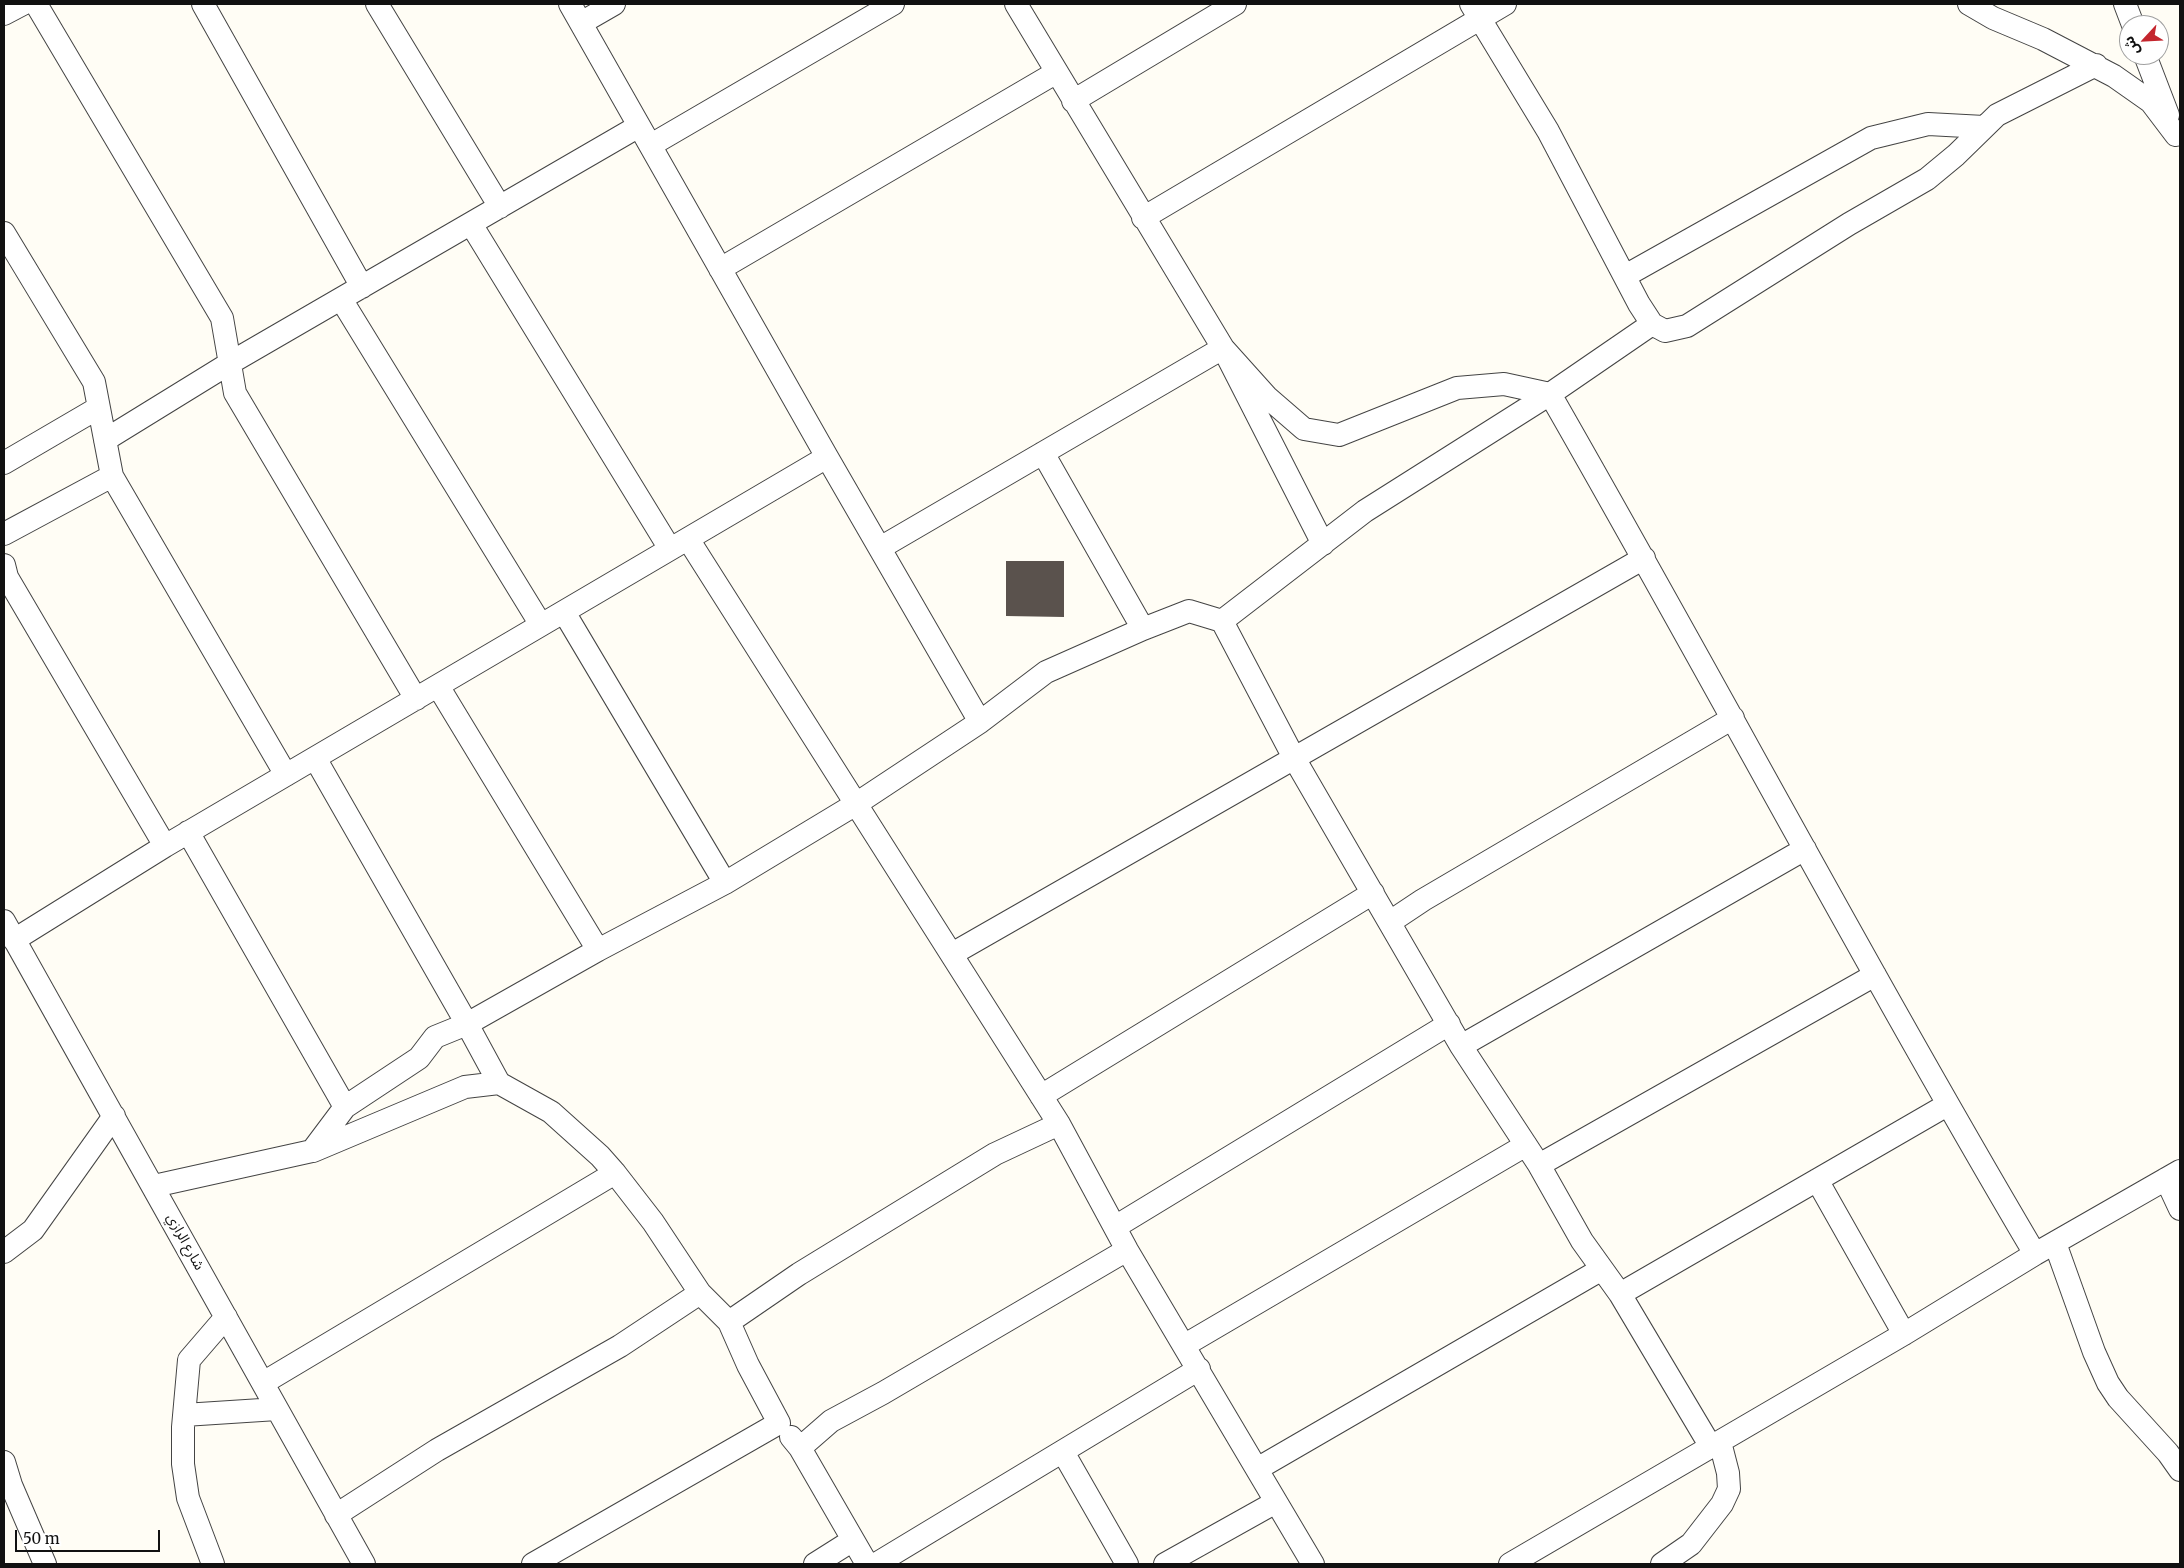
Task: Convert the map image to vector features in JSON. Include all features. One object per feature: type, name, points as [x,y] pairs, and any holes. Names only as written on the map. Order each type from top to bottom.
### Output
[{"type":"street","points":[[4,14],[23,4]]},
{"type":"street","points":[[36,4],[222,318],[235,393],[416,698]]},
{"type":"street","points":[[203,4],[362,286]]},
{"type":"street","points":[[377,4],[500,207]]},
{"type":"street","points":[[614,4],[576,13],[827,457],[980,722]]},
{"type":"street","points":[[651,145],[893,4]]},
{"type":"street","points":[[1016,4],[1143,218],[1223,348],[1324,544]]},
{"type":"street","points":[[1073,100],[1236,4]]},
{"type":"street","points":[[1143,218],[1475,12],[1506,4]]},
{"type":"street","points":[[1969,4],[1993,18],[2043,39],[2096,65],[2151,102],[2179,136]]},
{"type":"street","points":[[1475,12],[1548,131],[1652,324],[1665,331],[1687,326],[1926,179],[1956,155],[1997,115],[2096,65]]},
{"type":"street","points":[[2149,65],[2179,136]]},
{"type":"street","points":[[720,269],[1057,72]]},
{"type":"street","points":[[1625,276],[1871,138],[1928,124],[1984,128]]},
{"type":"street","points":[[105,440],[230,363],[639,126]]},
{"type":"street","points":[[471,224],[679,544],[856,804],[1059,1124],[1127,1250],[1313,1564]]},
{"type":"street","points":[[4,233],[94,382],[112,476],[286,775]]},
{"type":"street","points":[[341,299],[541,625]]},
{"type":"street","points":[[1222,621],[1365,511],[1550,394],[1652,324]]},
{"type":"street","points":[[1223,348],[1267,397],[1304,429],[1339,435],[1457,388],[1504,384],[1550,394],[1644,558],[1947,1105],[2045,1248],[2108,1383],[2118,1398],[2168,1453],[2180,1470]]},
{"type":"street","points":[[880,548],[1223,348]]},
{"type":"street","points":[[4,463],[98,408]]},
{"type":"street","points":[[1043,453],[1143,629]]},
{"type":"street","points":[[10,940],[188,832],[827,457]]},
{"type":"street","points":[[4,534],[112,476]]},
{"type":"street","points":[[952,954],[1644,558]]},
{"type":"street","points":[[4,565],[7,577],[165,846]]},
{"type":"street","points":[[312,1151],[345,1107],[419,1058],[436,1037],[467,1024],[598,950],[725,883],[856,804],[980,722],[1046,672],[1189,611],[1222,621],[1294,758],[1461,1046],[1539,1165],[1582,1241],[1620,1294],[1716,1444],[1728,1473],[1729,1489],[1726,1496],[1691,1544],[1662,1564]]},
{"type":"street","points":[[564,612],[725,883]]},
{"type":"street","points":[[438,686],[598,950]]},
{"type":"street","points":[[1390,922],[1423,900],[1733,718]]},
{"type":"street","points":[[314,758],[499,1083],[551,1112],[600,1156],[653,1222],[700,1293],[729,1322],[748,1365],[779,1423],[800,1448],[867,1564]]},
{"type":"street","points":[[188,832],[345,1107]]},
{"type":"street","points":[[1461,1046],[1806,849]]},
{"type":"street","points":[[1041,1096],[1373,893]]},
{"type":"street","name":"شارع الرازي","points":[[10,940],[154,1186],[364,1564]]},
{"type":"street","points":[[1539,1165],[1875,975]]},
{"type":"street","points":[[1114,1227],[1449,1024]]},
{"type":"street","points":[[154,1186],[312,1151],[466,1086],[499,1083]]},
{"type":"street","points":[[1620,1294],[1947,1105]]},
{"type":"street","points":[[4,1252],[33,1230],[114,1116]]},
{"type":"street","points":[[729,1322],[799,1274],[996,1154],[1059,1124]]},
{"type":"street","points":[[1185,1345],[1526,1145]]},
{"type":"street","points":[[263,1383],[615,1174]]},
{"type":"street","points":[[1510,1564],[1904,1334],[2045,1248],[2173,1175],[2180,1209]]},
{"type":"street","points":[[1816,1180],[1904,1334]]},
{"type":"street","points":[[800,1448],[831,1421],[883,1393],[1127,1250]]},
{"type":"street","points":[[1257,1469],[1602,1269]]},
{"type":"street","points":[[336,1515],[437,1450],[620,1346],[700,1293]]},
{"type":"street","points":[[213,1564],[188,1498],[182,1464],[184,1415],[188,1360],[226,1317]]},
{"type":"street","points":[[876,1564],[1199,1369]]},
{"type":"street","points":[[184,1415],[277,1409]]},
{"type":"street","points":[[533,1564],[779,1423]]},
{"type":"street","points":[[1063,1452],[1127,1564]]},
{"type":"street","points":[[4,1462],[11,1484],[45,1564]]},
{"type":"street","points":[[1165,1564],[1276,1502]]},
{"type":"street","points":[[815,1564],[853,1540]]},
{"type":"building","points":[[1006,561],[1064,561],[1064,617],[1006,616]]}]
